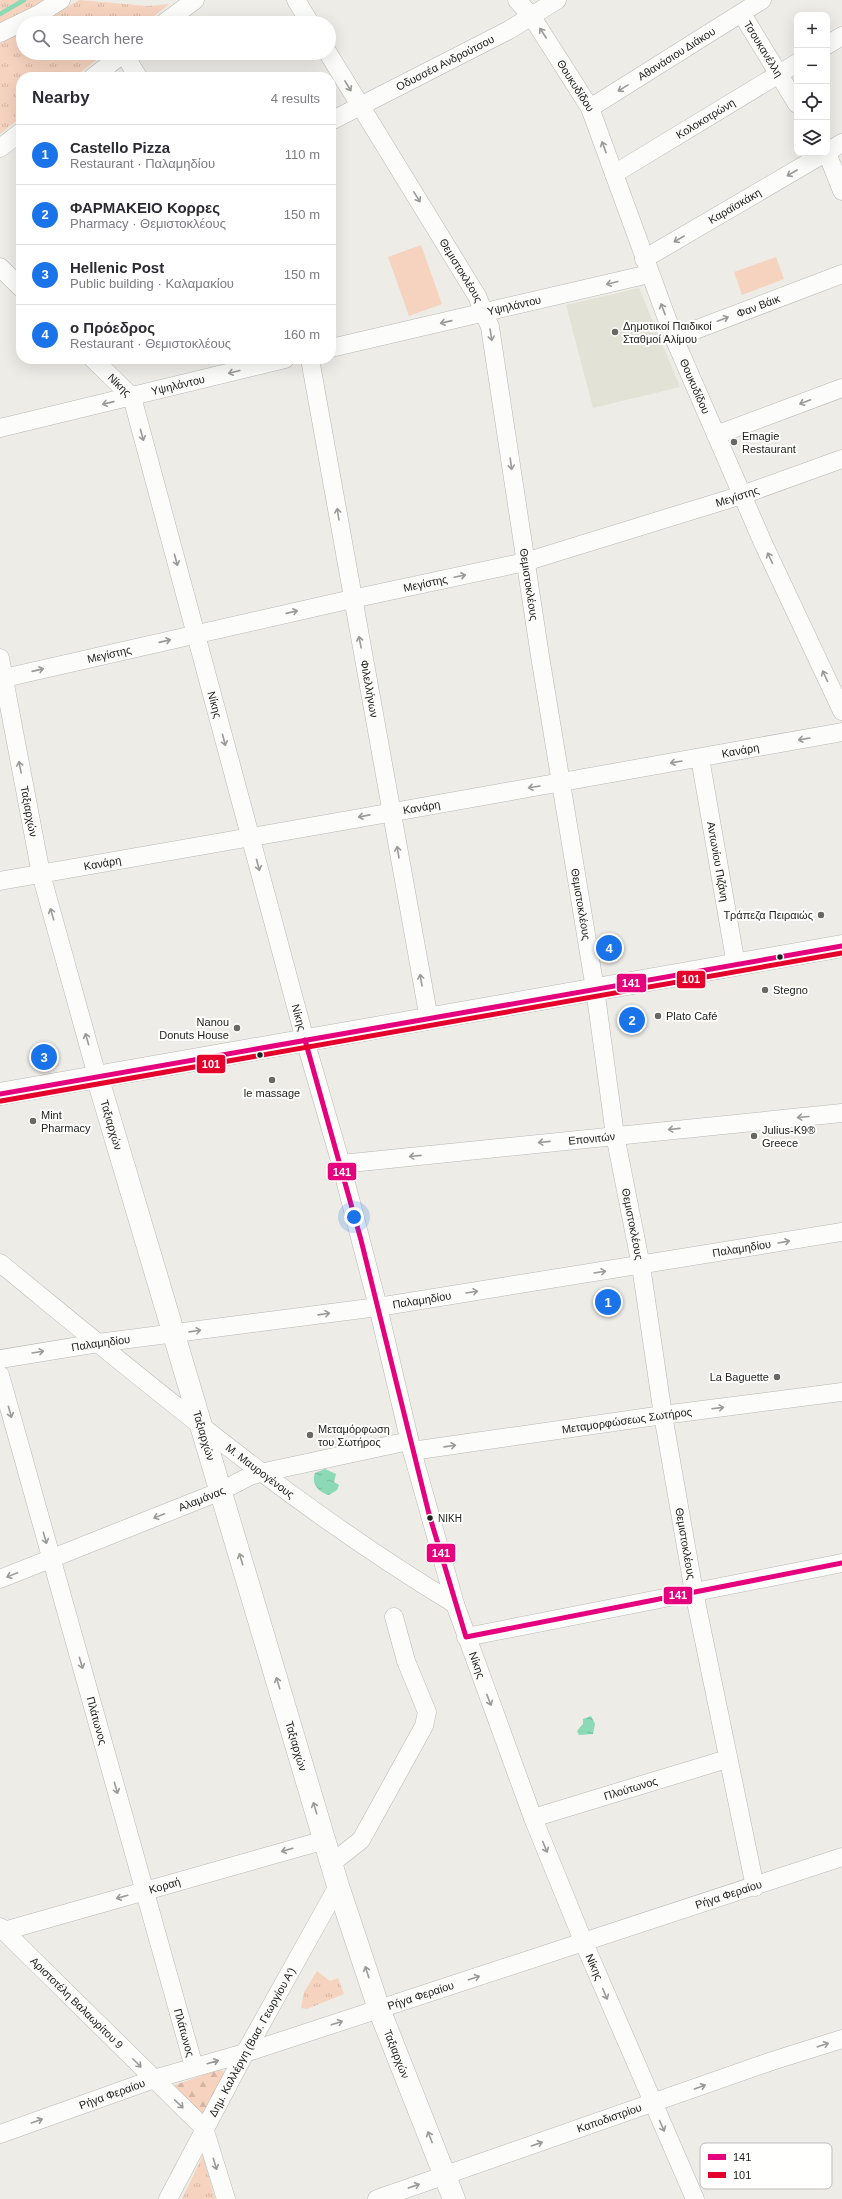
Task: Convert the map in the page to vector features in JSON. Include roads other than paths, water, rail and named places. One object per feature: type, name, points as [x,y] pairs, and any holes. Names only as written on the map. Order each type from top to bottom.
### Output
[{"type":"street","points":[[35,16],[61,0]]},
{"type":"street","points":[[173,16],[195,0]]},
{"type":"street","points":[[296,0],[306,16]]},
{"type":"street","name":"Θουκυδίδου","points":[[517,0],[532,17],[590,108],[674,338],[742,495],[842,711]]},
{"type":"street","name":"Οδυσσέα Ανδρούτσου","points":[[336,118],[532,17],[557,0]]},
{"type":"street","name":"Αθανάσιου Διάκου","points":[[590,108],[742,14],[762,0]]},
{"type":"street","name":"Τσουκανέλλη","points":[[742,14],[794,99]]},
{"type":"street","points":[[0,33],[16,25]]},
{"type":"street","points":[[830,43],[842,36]]},
{"type":"street","points":[[99,72],[115,60]]},
{"type":"street","points":[[128,60],[135,72]]},
{"type":"street","name":"Θεμιστοκλέους","points":[[332,60],[477,296],[490,328],[525,562],[595,989],[615,1135],[641,1266],[663,1415],[694,1592],[754,1887]]},
{"type":"street","name":"Κολοκοτρώνη","points":[[614,174],[794,65]]},
{"type":"street","points":[[0,148],[16,136]]},
{"type":"street","name":"Καραϊσκάκη","points":[[830,150],[842,143]]},
{"type":"street","name":"Καραϊσκάκη","points":[[647,266],[821,156]]},
{"type":"street","points":[[827,156],[842,192]]},
{"type":"street","name":"Υψηλάντου","points":[[336,347],[484,314],[647,266]]},
{"type":"street","points":[[0,267],[16,283]]},
{"type":"street","name":"Φαν Βάικ","points":[[674,338],[842,274]]},
{"type":"street","name":"Νίκης","points":[[98,364],[132,397],[305,1040],[341,1164],[378,1307],[410,1446],[455,1604],[533,1818],[652,2104],[695,2199]]},
{"type":"street","name":"Υψηλάντου","points":[[0,428],[265,364]]},
{"type":"street","name":"Φιλελλήνων","points":[[311,364],[326,443],[352,599],[429,1018]]},
{"type":"street","points":[[716,435],[842,388]]},
{"type":"street","name":"Μεγίστης","points":[[2,678],[352,599],[525,562],[742,495],[842,459]]},
{"type":"street","name":"Ταξιαρχών","points":[[0,658],[2,678],[40,874],[97,1076],[338,1886],[379,2009],[454,2199]]},
{"type":"street","name":"Κανάρη","points":[[0,881],[251,839],[392,811],[561,783],[842,732]]},
{"type":"street","name":"Αντωνίου Πιζάνη","points":[[700,758],[736,965]]},
{"type":"street","points":[[0,1094],[842,946]]},
{"type":"street","name":"Επονιτών","points":[[341,1164],[842,1113]]},
{"type":"street","name":"Παλαμηδίου","points":[[0,1359],[98,1342],[174,1334],[378,1307],[641,1266],[842,1232]]},
{"type":"street","name":"Μ. Μαυρογένους","points":[[0,1262],[260,1473],[395,1568],[455,1604]]},
{"type":"street","name":"Πλάτωνος","points":[[0,1375],[194,2068]]},
{"type":"street","name":"Μεταμορφώσεως Σωτήρος","points":[[410,1446],[842,1392]]},
{"type":"street","name":"Αλαμάνας","points":[[0,1579],[221,1491],[250,1476],[410,1446]]},
{"type":"street","points":[[466,1637],[842,1563]]},
{"type":"street","points":[[332,1863],[361,1840],[424,1726],[427,1712],[406,1661],[394,1617]]},
{"type":"street","name":"Πλούτωνος","points":[[533,1818],[728,1759]]},
{"type":"street","name":"Κοραή","points":[[2,1929],[325,1840]]},
{"type":"street","name":"Ρήγα Φεραίου","points":[[0,2134],[154,2079],[245,2053],[842,1857]]},
{"type":"street","name":"Δημ. Καλλέργη (Βασ. Γεωργίου Α')","points":[[168,2199],[204,2128],[338,1886]]},
{"type":"street","name":"Αριστοτέλη Βαλαωρίτου 9","points":[[2,1929],[204,2128]]},
{"type":"street","name":"Καποδιστρίου","points":[[378,2199],[842,2039]]},
{"type":"street","points":[[204,2128],[226,2199]]},
{"type":"water","points":[[325,1469],[336,1474],[334,1482],[339,1485],[337,1490],[329,1495],[319,1490],[314,1481],[315,1473]]},
{"type":"water","points":[[591,1716],[595,1724],[593,1734],[579,1735],[577,1731],[583,1724],[583,1719]]},
{"type":"waterway","points":[[0,14],[24,0]]},
{"type":"place","name":"Δημοτικοί Παιδικοί Σταθμοί Αλίμου","points":[[615,332]]},
{"type":"place","name":"Emagie Restaurant","points":[[734,442]]},
{"type":"place","name":"Τράπεζα Πειραιώς","points":[[821,915]]},
{"type":"place","name":"ο Πρόεδρος","points":[[609,948]]},
{"type":"place","name":"Stegno","points":[[765,990]]},
{"type":"place","name":"Plato Café","points":[[658,1016]]},
{"type":"place","name":"ΦΑΡΜΑΚΕΙΟ Κορρες","points":[[632,1020]]},
{"type":"place","name":"Nanou Donuts House","points":[[237,1028]]},
{"type":"place","name":"Hellenic Post","points":[[44,1057]]},
{"type":"place","name":"le massage","points":[[272,1080]]},
{"type":"place","name":"Mint Pharmacy","points":[[33,1121]]},
{"type":"place","name":"Julius-K9® Greece","points":[[754,1136]]},
{"type":"place","name":"Castello Pizza","points":[[608,1302]]},
{"type":"place","name":"La Baguette","points":[[777,1377]]},
{"type":"place","name":"Μεταμόρφωση του Σωτήρος","points":[[310,1435]]},
{"type":"place","name":"ΝΙΚΗ","points":[[430,1518]]}]
